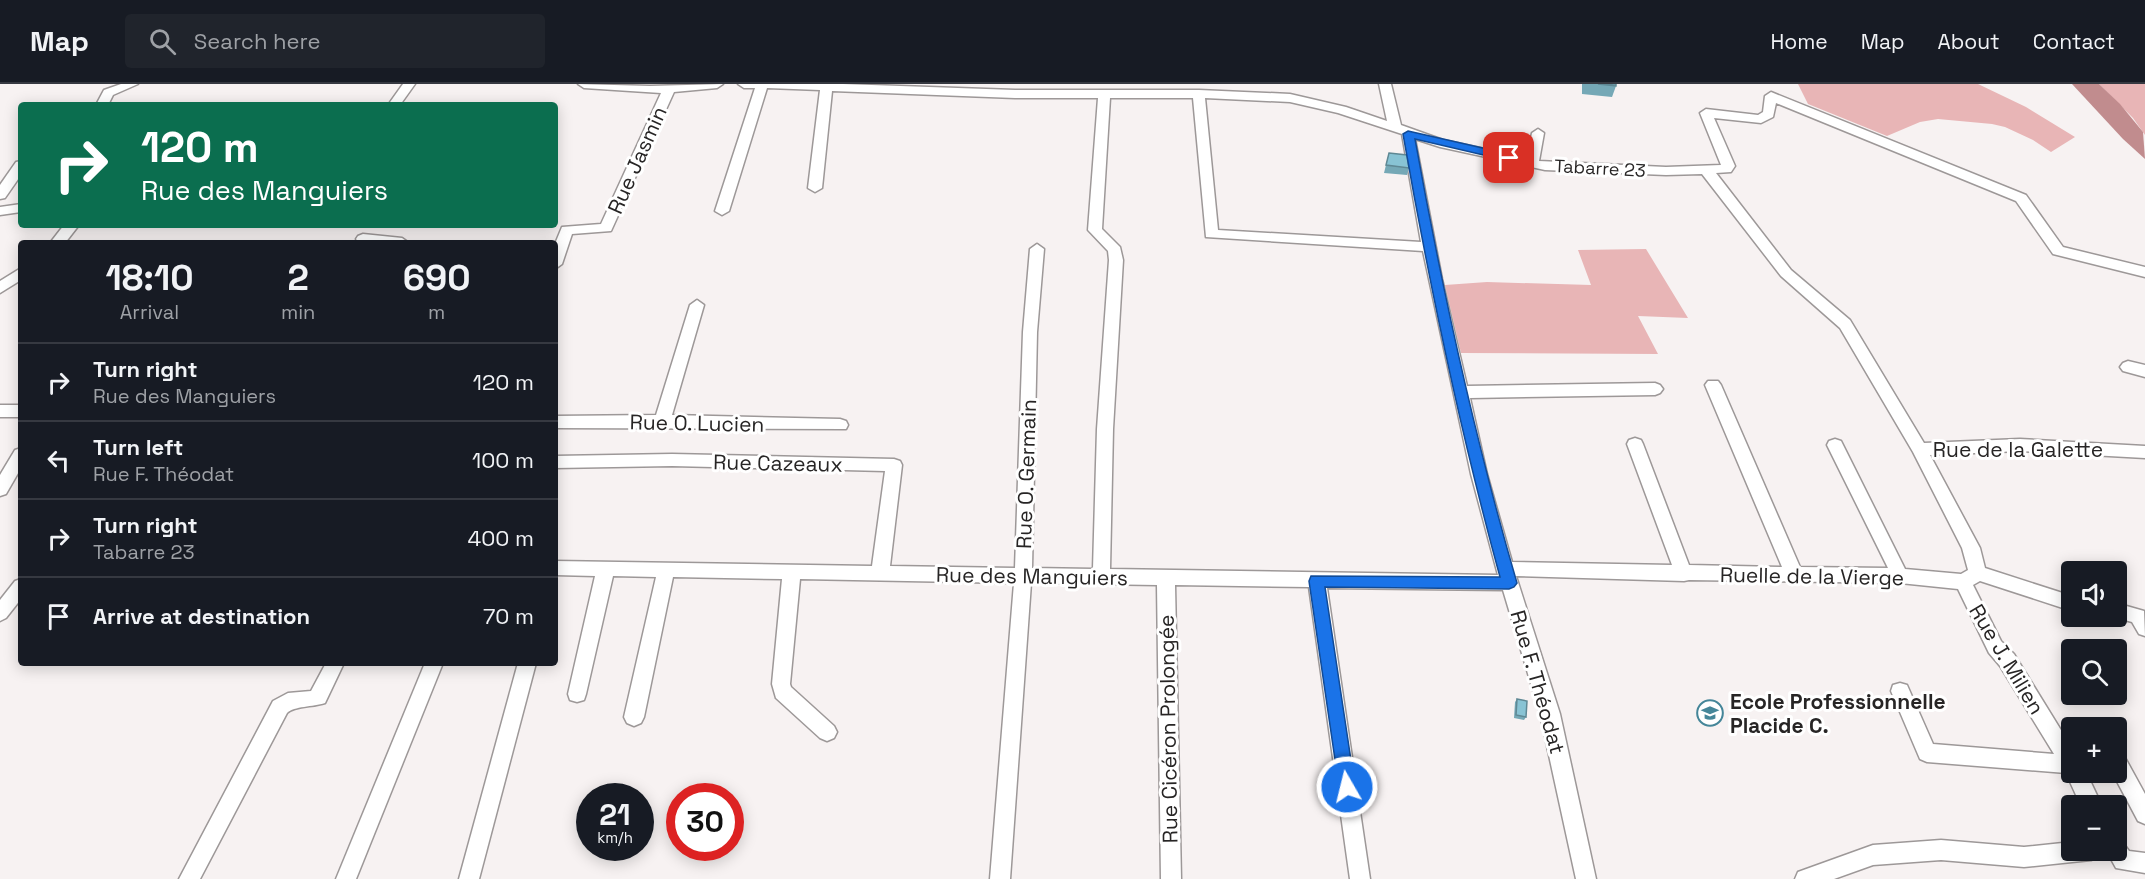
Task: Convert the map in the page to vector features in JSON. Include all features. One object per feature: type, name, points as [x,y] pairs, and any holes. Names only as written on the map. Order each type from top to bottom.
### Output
[{"type":"street","points":[[103,102],[108,93],[132,84]]},
{"type":"street","points":[[396,102],[409,84]]},
{"type":"street","points":[[584,84],[628,89],[669,89],[717,84]]},
{"type":"street","name":"Tabarre 23","points":[[744,84],[826,88],[1015,89],[1104,96],[1199,94],[1267,96],[1314,102],[1402,132],[1532,163],[1580,169],[1720,170],[1728,166],[1705,108],[1753,119],[1761,119],[1769,114],[1801,110]]},
{"type":"street","name":"Rue F. Théodat","points":[[1385,84],[1402,132],[1430,247],[1460,392],[1507,576],[1550,714],[1586,879]]},
{"type":"street","points":[[1762,84],[1771,96],[1801,110],[2021,198],[2058,251],[2145,272]]},
{"type":"street","points":[[722,211],[762,85]]},
{"type":"street","points":[[815,188],[826,88]]},
{"type":"street","name":"Rue Jasmin","points":[[558,256],[567,230],[606,228],[669,89]]},
{"type":"street","points":[[1199,94],[1211,234],[1430,247]]},
{"type":"street","points":[[1101,578],[1105,429],[1116,260],[1114,250],[1095,230],[1104,96]]},
{"type":"street","points":[[1769,114],[1771,96]]},
{"type":"street","points":[[1532,163],[1538,133]]},
{"type":"street","points":[[0,195],[18,169]]},
{"type":"street","name":"Rue de la Galette","points":[[1706,170],[1786,273],[1845,324],[1919,448],[2020,445],[2144,453]]},
{"type":"street","points":[[0,211],[18,208]]},
{"type":"street","points":[[60,240],[70,228]]},
{"type":"street","points":[[363,239],[373,240]]},
{"type":"street","name":"Rue O. Germain","points":[[1000,879],[1023,576],[1028,465],[1030,332],[1037,249]]},
{"type":"street","points":[[0,288],[18,275]]},
{"type":"street","points":[[662,421],[697,305]]},
{"type":"street","points":[[2128,367],[2145,371]]},
{"type":"street","points":[[1713,386],[1794,574]]},
{"type":"street","points":[[1460,392],[1655,389]]},
{"type":"street","points":[[0,411],[18,411]]},
{"type":"street","name":"Rue O. Lucien","points":[[558,422],[662,421],[840,425]]},
{"type":"street","points":[[1635,444],[1684,574]]},
{"type":"street","points":[[1835,445],[1899,576]]},
{"type":"street","points":[[1919,448],[1971,548],[1971,578]]},
{"type":"street","points":[[0,489],[18,459]]},
{"type":"street","name":"Rue Cazeaux","points":[[558,462],[672,460],[894,465],[880,572]]},
{"type":"street","name":"Rue des Manguiers","points":[[558,568],[1317,581],[1507,576]]},
{"type":"street","points":[[577,694],[606,568]]},
{"type":"street","points":[[634,717],[666,569]]},
{"type":"street","points":[[792,571],[781,684],[783,692],[827,732]]},
{"type":"street","name":"Ruelle de la Vierge","points":[[1507,576],[1794,574],[1971,578],[2061,601]]},
{"type":"street","name":"Rue J. Milien","points":[[1971,578],[1995,647],[2007,660],[2061,750]]},
{"type":"street","name":"Rue Cicéron Prolongée","points":[[1166,579],[1170,879]]},
{"type":"street","points":[[1317,581],[1360,879]]},
{"type":"street","points":[[0,613],[18,590]]},
{"type":"street","points":[[2127,614],[2138,616],[2145,628]]},
{"type":"street","points":[[189,879],[280,707],[290,700],[318,698],[334,666]]},
{"type":"street","points":[[346,879],[433,666]]},
{"type":"street","points":[[469,879],[526,666]]},
{"type":"street","points":[[1900,691],[1927,753],[2061,767]]},
{"type":"street","points":[[2127,780],[2145,814]]},
{"type":"street","points":[[1805,879],[1873,855],[1941,850],[2024,857],[2061,853]]},
{"type":"street","points":[[2123,861],[2145,863]]},
{"type":"shaded area","points":[[1798,84],[1978,84],[2026,107],[2075,137],[2051,152],[2033,140],[2005,127],[1938,119],[1920,122],[1887,136],[1808,104]]},
{"type":"shaded area","points":[[2072,84],[2099,84],[2120,104],[2143,132],[2145,159],[2123,139]]},
{"type":"shaded area","points":[[2099,84],[2145,84],[2145,135],[2133,118]]},
{"type":"shaded area","points":[[1646,249],[1688,318],[1638,316],[1658,354],[1461,353],[1445,285],[1487,282],[1591,285],[1578,250]]},
{"type":"building","points":[[1389,153],[1407,155],[1409,168],[1386,165]]},
{"type":"building","points":[[1517,699],[1527,701],[1526,717],[1516,715]]},
{"type":"place","name":"Ecole Professionnelle Placide C.","points":[[1710,713]]},
{"type":"route","points":[[1347,787],[1317,581],[1509,583],[1482,488],[1460,392],[1435,279],[1408,134],[1509,158]]}]
